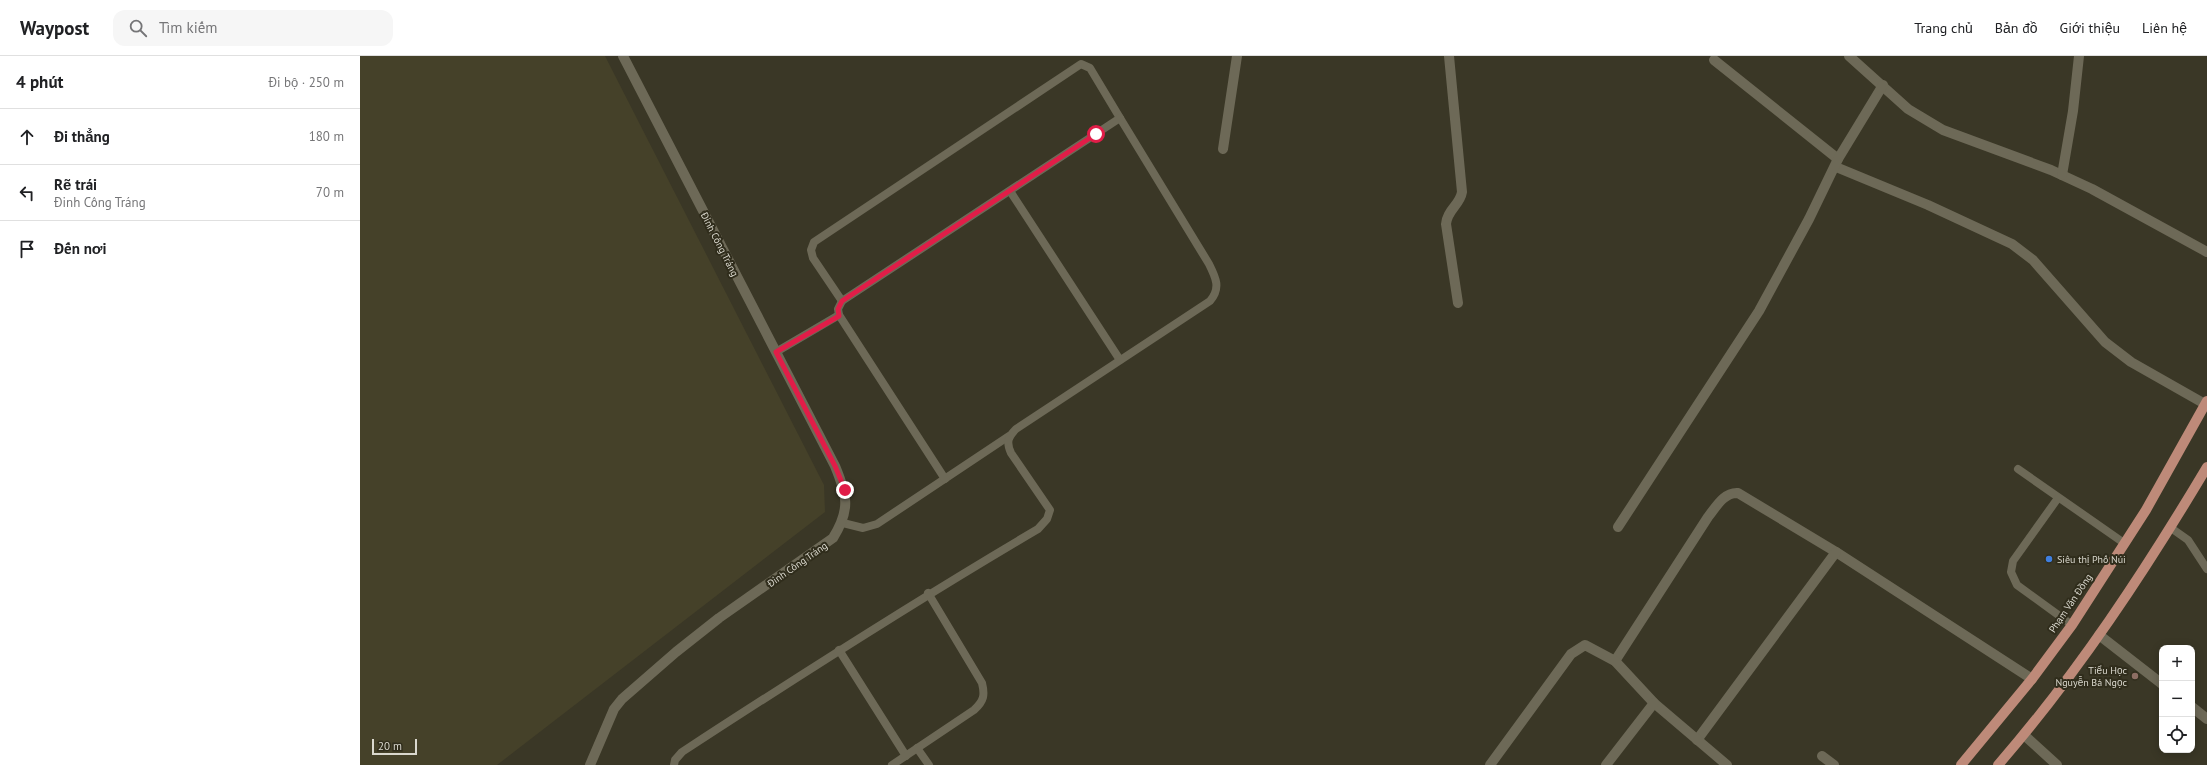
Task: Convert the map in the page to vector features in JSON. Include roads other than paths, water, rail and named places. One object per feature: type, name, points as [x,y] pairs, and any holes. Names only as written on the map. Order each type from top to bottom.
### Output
[{"type":"main road","name":"Phạm Văn Đồng","points":[[1961,765],[2032,679],[2072,625],[2146,510],[2206,403]]},
{"type":"main road","points":[[1998,765],[2024,735],[2099,635],[2171,528],[2207,467]]},
{"type":"street","name":"Đinh Công Tráng","points":[[590,765],[614,709],[622,699],[676,652],[719,618],[834,538],[842,524],[846,508],[845,490],[835,466],[623,56]]},
{"type":"street","points":[[1223,149],[1237,56]]},
{"type":"street","points":[[1449,56],[1462,192],[1458,202],[1449,212],[1446,224],[1458,303]]},
{"type":"street","points":[[1849,56],[1908,109],[1943,130],[2062,175],[2207,252]]},
{"type":"street","points":[[2062,175],[2073,112],[2079,56]]},
{"type":"street","points":[[1714,60],[1837,163],[2012,244],[2033,260],[2105,342],[2131,362],[2206,403]]},
{"type":"street","points":[[1618,527],[1759,311],[1837,163],[1883,85]]},
{"type":"street","points":[[1616,661],[1708,517],[1731,492],[1738,493],[1836,552],[2032,679]]},
{"type":"street","points":[[1697,740],[1836,552]]},
{"type":"street","points":[[2099,635],[2159,682]]},
{"type":"street","points":[[1490,765],[1571,654],[1577,648],[1585,645],[1616,661],[1654,704],[1726,765]]},
{"type":"street","points":[[1606,765],[1654,704]]},
{"type":"street","points":[[2195,709],[2207,718]]},
{"type":"street","points":[[2024,735],[2057,765]]},
{"type":"street","points":[[1822,756],[1834,765]]},
{"type":"lane","points":[[842,301],[812,258],[811,250],[814,242],[1081,64],[1090,68],[1210,264],[1217,280],[1217,289],[1210,301],[1120,360],[878,524],[863,528],[842,524]]},
{"type":"lane","points":[[945,479],[839,316],[838,309],[842,301],[1120,118]]},
{"type":"lane","points":[[1010,191],[1120,360]]},
{"type":"lane","points":[[776,352],[839,316]]},
{"type":"lane","points":[[674,765],[675,760],[682,752],[839,650],[928,593],[1038,529],[1047,519],[1050,510],[1011,453],[1007,445],[1009,436]]},
{"type":"lane","points":[[2018,469],[2124,543]]},
{"type":"lane","points":[[2058,498],[2013,561],[2011,572],[2017,585],[2072,625]]},
{"type":"lane","points":[[2171,528],[2188,540],[2207,568]]},
{"type":"lane","points":[[892,765],[974,710],[982,702],[984,693],[982,683],[928,593]]},
{"type":"lane","points":[[839,650],[906,756]]},
{"type":"lane","points":[[917,748],[928,765]]},
{"type":"place","name":"Siêu thị Phố Núi","points":[[2049,559]]},
{"type":"place","name":"Tiểu Học Nguyễn Bá Ngọc","points":[[2135,676]]}]
